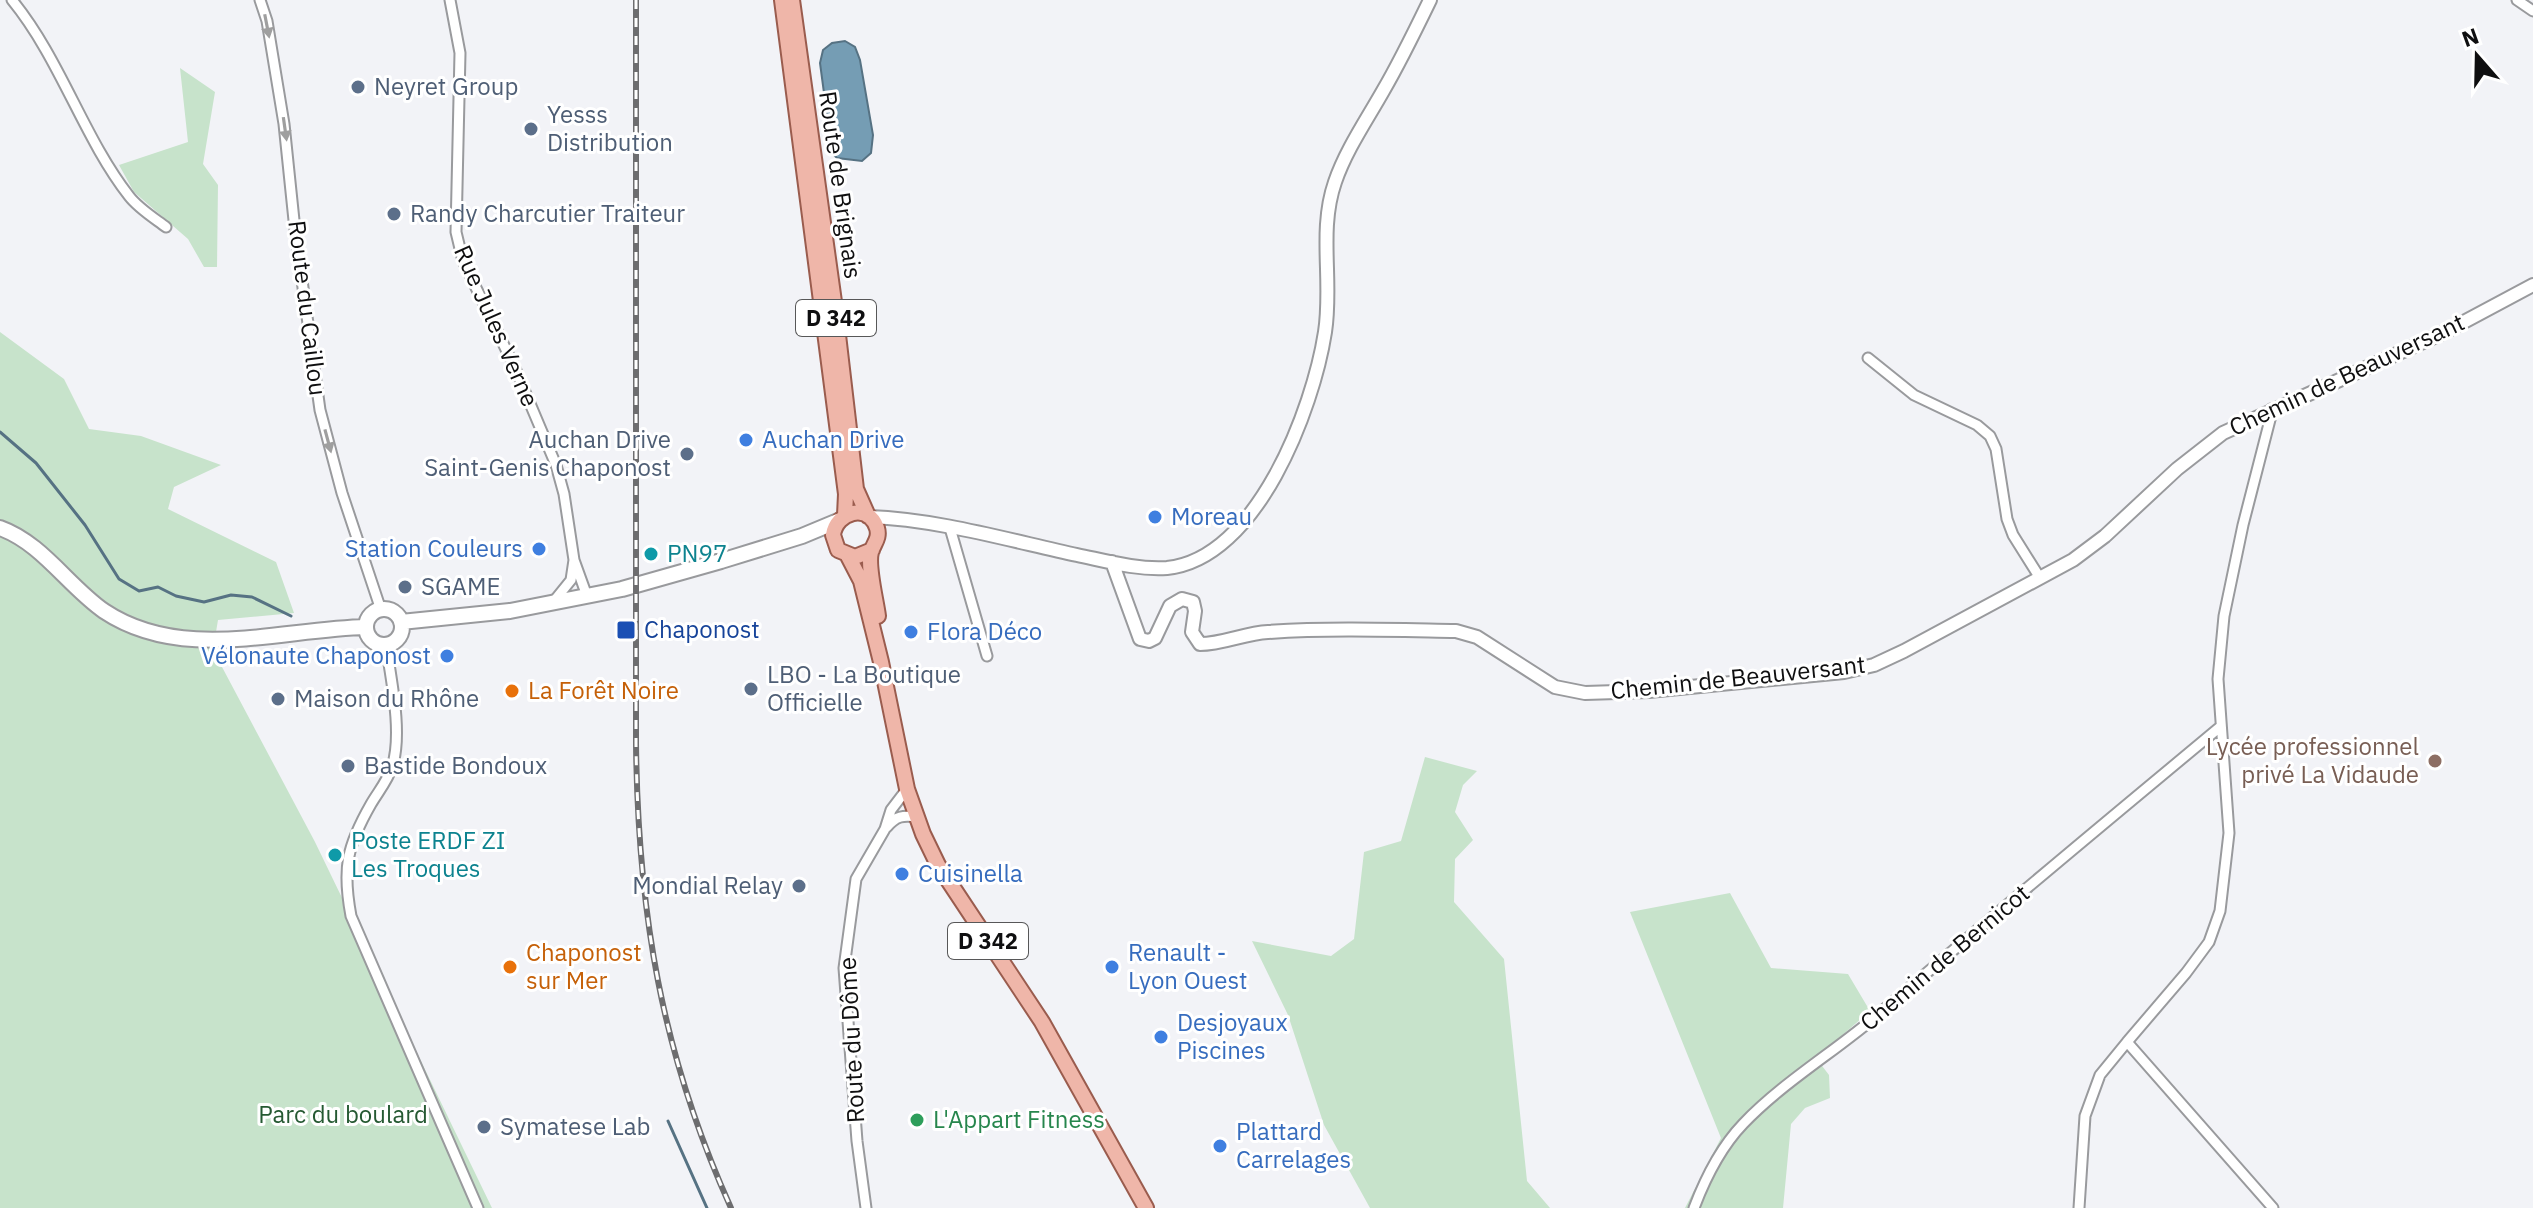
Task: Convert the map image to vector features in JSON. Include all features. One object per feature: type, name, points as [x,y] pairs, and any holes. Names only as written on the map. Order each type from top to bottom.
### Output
[{"type":"main road","name":"Route de Brignais","points":[[782,0],[846,494],[841,518]]},
{"type":"main road","name":"Route de Brignais","points":[[792,0],[835,309],[856,489],[869,517]]},
{"type":"main road","points":[[401,622],[510,611],[683,573],[802,536],[857,512],[869,517],[877,528],[874,545],[861,557],[848,556],[835,545],[802,536]]},
{"type":"main road","points":[[835,545],[833,530],[841,518]]},
{"type":"main road","points":[[0,528],[29,544],[107,613],[156,634],[185,639],[223,639],[366,627]]},
{"type":"main road","name":"D 342","points":[[874,545],[881,662]]},
{"type":"main road","name":"D 342","points":[[848,556],[861,581],[907,789],[938,865],[1042,1022],[1145,1206]]},
{"type":"main road","points":[[510,611],[527,614],[607,601],[648,589],[683,573]]},
{"type":"main road","points":[[381,610],[395,613],[401,622],[399,636],[386,645],[374,642],[366,627],[370,616],[381,610]]},
{"type":"street","points":[[12,0],[30,22],[79,108],[88,130],[130,198],[166,227]]},
{"type":"street","name":"Route du Caillou","points":[[260,0],[267,21],[284,124],[320,410],[381,610]]},
{"type":"street","name":"Rue Jules Verne","points":[[450,0],[460,53],[456,232],[463,261],[515,368],[556,465],[564,494],[574,560],[587,596]]},
{"type":"street","points":[[869,517],[950,528],[1149,569],[1188,564],[1222,546],[1272,485],[1287,455],[1308,397],[1326,330],[1325,218],[1335,180],[1430,0]]},
{"type":"street","points":[[2517,0],[2533,11]]},
{"type":"street","name":"Chemin de Beauversant","points":[[1112,562],[1140,639],[1149,641],[1155,638],[1170,606],[1182,599],[1193,602],[1192,632],[1200,644],[1251,633],[1319,628],[1456,631],[1477,637],[1555,687],[1585,693],[1649,691],[1844,672],[1874,665],[2073,560],[2105,536],[2205,445],[2241,422],[2445,332],[2533,285]]},
{"type":"street","points":[[1868,358],[1914,395],[1977,425],[1990,436],[1996,449],[2007,519],[2013,535],[2040,578]]},
{"type":"street","points":[[2079,1208],[2085,1116],[2100,1075],[2209,942],[2220,911],[2229,833],[2218,679],[2224,616],[2271,409]]},
{"type":"street","points":[[874,545],[889,530],[905,522]]},
{"type":"street","points":[[950,528],[987,656]]},
{"type":"street","points":[[554,601],[571,580],[574,560]]},
{"type":"street","points":[[386,645],[397,745],[392,769],[348,852],[345,885],[351,916],[478,1208]]},
{"type":"street","name":"Chemin de Bernicot","points":[[1694,1208],[1704,1181],[1742,1125],[2220,727]]},
{"type":"street","name":"Route du Dôme","points":[[866,1208],[857,1141],[844,968],[856,879],[885,829],[891,810],[907,789]]},
{"type":"street","points":[[885,829],[895,818],[917,817]]},
{"type":"street","points":[[2127,1042],[2273,1208]]},
{"type":"green space","points":[[180,68],[215,92],[203,164],[218,185],[217,267],[204,267],[188,239],[134,192],[119,165],[188,142]]},
{"type":"green space","name":"Parc du boulard","points":[[0,332],[64,379],[89,429],[141,436],[221,465],[174,487],[168,509],[276,562],[294,613],[218,620],[213,650],[315,842],[492,1208],[0,1208]]},
{"type":"green space","points":[[1425,757],[1477,771],[1463,785],[1455,812],[1473,840],[1455,859],[1454,902],[1504,959],[1527,1181],[1550,1208],[1370,1208],[1324,1125],[1288,1015],[1252,941],[1331,956],[1354,939],[1364,852],[1401,841]]},
{"type":"green space","points":[[1730,893],[1771,968],[1848,974],[1870,1011],[1816,1058],[1829,1075],[1830,1098],[1805,1108],[1791,1124],[1783,1208],[1685,1208],[1721,1138],[1630,912]]},
{"type":"water","points":[[845,41],[855,47],[860,60],[873,135],[871,153],[862,161],[837,158],[832,153],[820,63],[823,50],[832,43]]},
{"type":"waterway","points":[[0,432],[36,463],[85,525],[119,579],[139,591],[158,587],[176,596],[204,602],[231,595],[252,597],[291,616]]},
{"type":"waterway","points":[[668,1121],[707,1208]]},
{"type":"railway","points":[[636,0],[636,744],[642,866],[648,924],[671,1037],[687,1094],[731,1208]]},
{"type":"place","name":"Neyret Group","points":[[358,87]]},
{"type":"place","name":"Yesss Distribution","points":[[531,129]]},
{"type":"place","name":"Randy Charcutier Traiteur","points":[[394,214]]},
{"type":"place","name":"Auchan Drive","points":[[746,440]]},
{"type":"place","name":"Auchan Drive Saint-Genis Chaponost","points":[[687,454]]},
{"type":"place","name":"Moreau","points":[[1155,517]]},
{"type":"place","name":"Station Couleurs","points":[[539,549]]},
{"type":"place","name":"PN97","points":[[651,554]]},
{"type":"place","name":"SGAME","points":[[405,587]]},
{"type":"place","name":"Chaponost","points":[[626,630]]},
{"type":"place","name":"Flora Déco","points":[[911,632]]},
{"type":"place","name":"Vélonaute Chaponost","points":[[447,656]]},
{"type":"place","name":"LBO - La Boutique Officielle","points":[[751,689]]},
{"type":"place","name":"La Forêt Noire","points":[[512,691]]},
{"type":"place","name":"Maison du Rhône","points":[[278,699]]},
{"type":"place","name":"Lycée professionnel privé La Vidaude","points":[[2435,761]]},
{"type":"place","name":"Bastide Bondoux","points":[[348,766]]},
{"type":"place","name":"Poste ERDF ZI Les Troques","points":[[335,855]]},
{"type":"place","name":"Cuisinella","points":[[902,874]]},
{"type":"place","name":"Mondial Relay","points":[[799,886]]},
{"type":"place","name":"Chaponost sur Mer","points":[[510,967]]},
{"type":"place","name":"Renault - Lyon Ouest","points":[[1112,967]]},
{"type":"place","name":"Desjoyaux Piscines","points":[[1161,1037]]},
{"type":"place","name":"L'Appart Fitness","points":[[917,1120]]},
{"type":"place","name":"Symatese Lab","points":[[484,1127]]},
{"type":"place","name":"Plattard Carrelages","points":[[1220,1146]]}]
